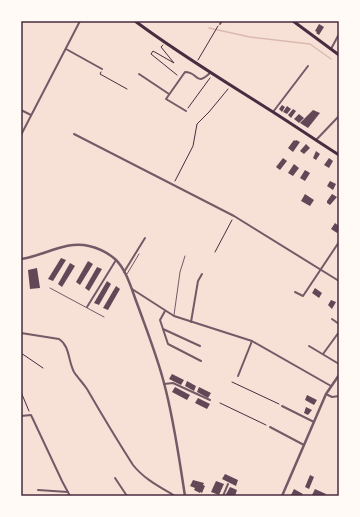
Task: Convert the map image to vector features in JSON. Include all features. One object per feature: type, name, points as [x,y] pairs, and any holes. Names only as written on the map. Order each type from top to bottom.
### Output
[{"type":"main road","points":[[135,21],[164,43],[211,74],[339,155]]},
{"type":"main road","points":[[293,21],[339,55]]},
{"type":"street","points":[[21,135],[80,21]]},
{"type":"street","points":[[331,49],[339,34]]},
{"type":"street","points":[[66,49],[102,70]]},
{"type":"street","points":[[273,112],[308,66]]},
{"type":"street","points":[[186,111],[166,99],[169,94],[185,72],[188,72],[200,80],[211,74]]},
{"type":"street","points":[[139,74],[169,94]]},
{"type":"street","points":[[21,110],[31,116]]},
{"type":"street","points":[[316,140],[339,116]]},
{"type":"street","points":[[74,134],[234,216],[339,281]]},
{"type":"street","points":[[124,272],[145,238]]},
{"type":"street","points":[[295,292],[303,296],[322,270],[339,242]]},
{"type":"street","points":[[21,258],[29,258],[70,245],[80,244],[98,249],[116,260],[126,276],[157,357],[164,384],[186,496]]},
{"type":"street","points":[[87,307],[116,260]]},
{"type":"street","points":[[191,322],[198,281],[202,274]]},
{"type":"street","points":[[131,288],[174,316],[252,341],[331,386]]},
{"type":"street","points":[[165,311],[160,320],[170,346],[201,361]]},
{"type":"street","points":[[332,319],[339,324]]},
{"type":"street","points":[[163,329],[200,346]]},
{"type":"street","points":[[323,354],[339,332]]},
{"type":"street","points":[[21,333],[59,339],[63,342],[66,346],[74,372],[87,389],[95,405],[133,465],[139,473],[175,496]]},
{"type":"street","points":[[238,376],[252,341]]},
{"type":"street","points":[[309,346],[339,364]]},
{"type":"street","points":[[282,496],[326,394],[339,375]]},
{"type":"street","points":[[164,384],[172,383],[210,400]]},
{"type":"street","points":[[326,394],[332,397],[339,396]]},
{"type":"street","points":[[282,406],[314,422]]},
{"type":"street","points":[[21,416],[31,415],[70,496]]},
{"type":"street","points":[[270,427],[304,445]]},
{"type":"street","points":[[114,478],[127,496]]},
{"type":"street","points":[[223,496],[228,484]]},
{"type":"street","points":[[38,490],[68,492]]},
{"type":"lane","points":[[126,276],[139,254]]},
{"type":"lane","points":[[174,316],[179,279],[185,256]]},
{"type":"lane","points":[[50,288],[104,317]]},
{"type":"path","points":[[198,60],[220,24]]},
{"type":"path","points":[[164,43],[161,47],[174,63],[153,51],[151,54],[180,78]]},
{"type":"path","points":[[102,70],[100,74],[127,89]]},
{"type":"path","points":[[186,111],[211,74]]},
{"type":"path","points":[[173,185],[194,146],[196,124],[209,112],[230,86]]},
{"type":"path","points":[[215,252],[234,216]]},
{"type":"path","points":[[21,353],[43,368]]},
{"type":"path","points":[[232,382],[282,406]]},
{"type":"path","points":[[21,392],[31,415]]},
{"type":"path","points":[[220,403],[270,427]]},
{"type":"building","points":[[319,24],[324,27],[319,35],[315,31]]},
{"type":"building","points":[[282,105],[285,107],[282,112],[279,109]]},
{"type":"building","points":[[287,106],[291,109],[287,114],[283,112]]},
{"type":"building","points":[[293,109],[296,111],[291,118],[288,115]]},
{"type":"building","points":[[313,110],[320,113],[308,128],[300,123]]},
{"type":"building","points":[[299,114],[304,118],[299,123],[294,119]]},
{"type":"building","points":[[294,140],[300,142],[293,152],[288,148]]},
{"type":"building","points":[[306,144],[310,148],[304,154],[300,151]]},
{"type":"building","points":[[316,151],[320,154],[316,160],[313,158]]},
{"type":"building","points":[[283,158],[287,161],[280,170],[276,167]]},
{"type":"building","points":[[329,158],[333,161],[329,168],[324,165]]},
{"type":"building","points":[[294,164],[299,168],[293,176],[288,173]]},
{"type":"building","points":[[305,170],[310,173],[305,181],[300,178]]},
{"type":"building","points":[[330,181],[336,184],[333,190],[327,186]]},
{"type":"building","points":[[305,194],[314,200],[310,206],[301,201]]},
{"type":"building","points":[[332,194],[337,197],[330,205],[327,201]]},
{"type":"building","points":[[335,223],[339,226],[337,233],[331,229]]},
{"type":"building","points":[[61,258],[66,260],[53,281],[48,279]]},
{"type":"building","points":[[88,261],[93,264],[80,285],[76,282]]},
{"type":"building","points":[[70,263],[75,266],[62,287],[58,284]]},
{"type":"building","points":[[97,267],[102,269],[89,291],[85,288]]},
{"type":"building","points":[[37,268],[40,288],[30,289],[28,270]]},
{"type":"building","points":[[107,281],[111,284],[99,305],[94,303]]},
{"type":"building","points":[[116,286],[120,289],[108,310],[103,308]]},
{"type":"building","points":[[315,288],[322,293],[319,298],[312,293]]},
{"type":"building","points":[[331,300],[336,302],[332,309],[328,305]]},
{"type":"building","points":[[172,374],[184,380],[181,385],[169,379]]},
{"type":"building","points":[[187,381],[196,386],[194,391],[185,386]]},
{"type":"building","points":[[175,387],[190,395],[187,400],[172,392]]},
{"type":"building","points":[[199,387],[211,393],[208,398],[197,392]]},
{"type":"building","points":[[307,395],[317,400],[314,405],[305,400]]},
{"type":"building","points":[[198,398],[210,404],[207,409],[195,403]]},
{"type":"building","points":[[306,407],[312,410],[308,415],[304,413]]},
{"type":"building","points":[[225,474],[238,480],[236,486],[222,479]]},
{"type":"building","points":[[310,475],[314,477],[309,489],[305,487]]},
{"type":"building","points":[[193,480],[204,483],[203,485],[205,486],[202,493],[194,490],[195,488],[190,486]]},
{"type":"building","points":[[216,481],[224,484],[219,495],[211,492]]},
{"type":"building","points":[[230,487],[237,490],[235,496],[225,496]]},
{"type":"building","points":[[294,489],[303,494],[302,496],[291,495]]},
{"type":"building","points":[[315,489],[326,494],[325,496],[312,495]]},
{"type":"waterway","points":[[209,28],[250,37],[310,44],[331,59]]}]
